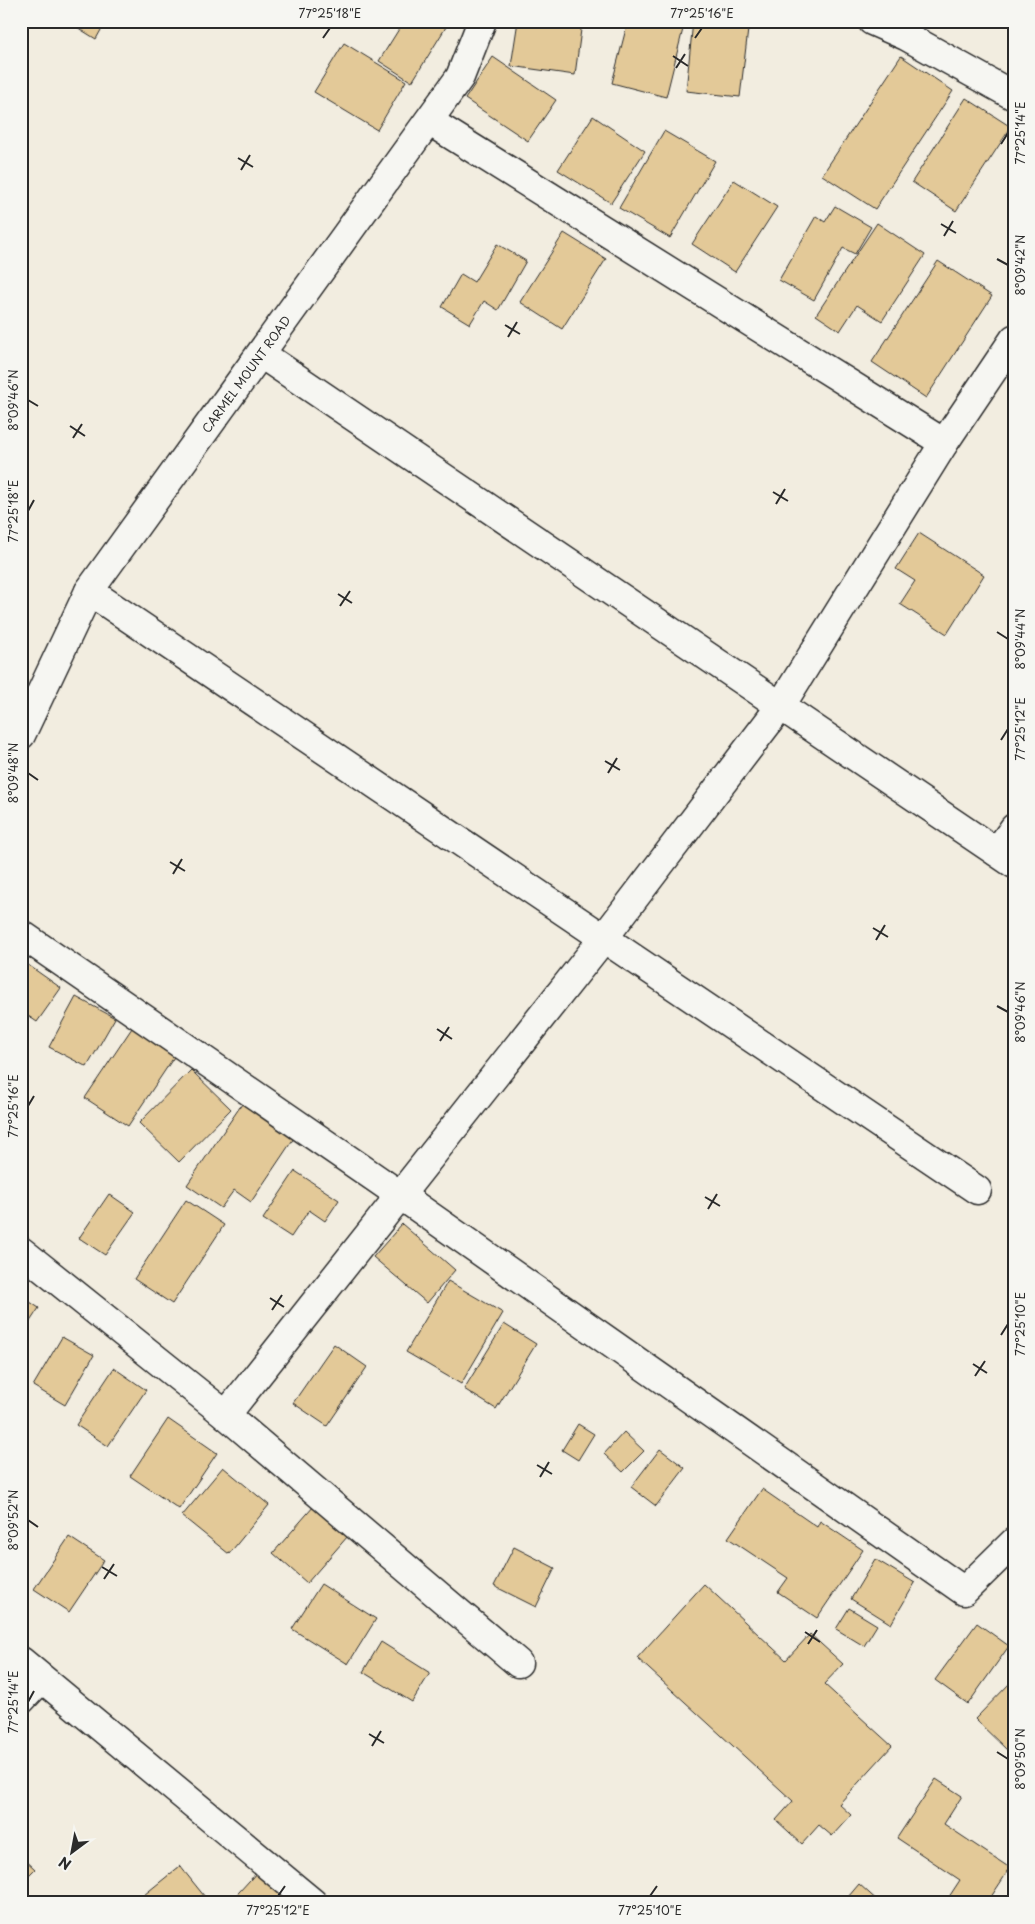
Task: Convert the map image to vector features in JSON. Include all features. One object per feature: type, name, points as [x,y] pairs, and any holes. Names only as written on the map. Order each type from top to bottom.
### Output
[{"type":"street","name":"CARMEL MOUNT ROAD","points":[[21,735],[89,591],[460,77],[482,21]]},
{"type":"street","points":[[872,21],[906,36],[1014,96]]},
{"type":"street","points":[[429,121],[944,443]]},
{"type":"street","points":[[226,1415],[603,939],[780,707],[944,443],[1014,339]]},
{"type":"street","points":[[260,354],[1005,858],[1014,828]]},
{"type":"street","points":[[89,591],[977,1190]]},
{"type":"street","points":[[21,934],[400,1195],[964,1591],[1014,1542]]},
{"type":"street","points":[[21,1251],[226,1415],[518,1663]]},
{"type":"street","points":[[21,1700],[31,1670],[313,1903]]},
{"type":"building","points":[[67,21],[106,21],[96,39]]},
{"type":"building","points":[[404,21],[436,21],[446,27],[412,82],[379,61]]},
{"type":"building","points":[[518,21],[582,22],[575,75],[511,66]]},
{"type":"building","points":[[628,21],[685,21],[666,97],[612,83]]},
{"type":"building","points":[[693,21],[749,21],[740,97],[686,91]]},
{"type":"building","points":[[344,43],[406,81],[377,130],[314,92]]},
{"type":"building","points":[[901,56],[953,91],[875,209],[822,175]]},
{"type":"building","points":[[493,57],[556,100],[528,141],[465,99]]},
{"type":"building","points":[[966,98],[1011,127],[956,211],[912,182]]},
{"type":"building","points":[[593,116],[645,151],[611,203],[558,170]]},
{"type":"building","points":[[664,131],[715,161],[670,238],[619,208]]},
{"type":"building","points":[[734,180],[777,207],[735,272],[692,244]]},
{"type":"building","points":[[835,206],[871,227],[855,254],[843,248],[814,300],[779,280],[816,216],[825,222]]},
{"type":"building","points":[[877,223],[925,255],[882,321],[857,305],[840,331],[816,315]]},
{"type":"building","points":[[564,233],[606,259],[562,329],[520,302]]},
{"type":"building","points":[[497,244],[526,261],[498,310],[484,301],[470,324],[442,307],[461,274],[474,282]]},
{"type":"building","points":[[938,261],[992,296],[926,398],[872,362]]},
{"type":"building","points":[[919,533],[984,575],[947,634],[900,604],[915,581],[896,569]]},
{"type":"building","points":[[21,960],[61,988],[37,1022],[21,1011]]},
{"type":"building","points":[[76,997],[115,1018],[87,1067],[49,1047]]},
{"type":"building","points":[[132,1028],[174,1057],[128,1126],[85,1098]]},
{"type":"building","points":[[191,1070],[231,1109],[179,1162],[139,1123]]},
{"type":"building","points":[[242,1104],[294,1138],[251,1202],[234,1190],[221,1208],[187,1185]]},
{"type":"building","points":[[295,1171],[339,1200],[325,1221],[309,1210],[291,1237],[263,1219]]},
{"type":"building","points":[[109,1194],[135,1212],[105,1255],[79,1238]]},
{"type":"building","points":[[186,1200],[224,1225],[172,1304],[134,1279]]},
{"type":"building","points":[[402,1224],[455,1270],[427,1303],[373,1257]]},
{"type":"building","points":[[448,1281],[503,1313],[461,1384],[406,1352]]},
{"type":"building","points":[[21,1296],[39,1308],[21,1335]]},
{"type":"building","points":[[504,1324],[536,1344],[496,1409],[464,1389]]},
{"type":"building","points":[[62,1337],[94,1355],[65,1405],[33,1386]]},
{"type":"building","points":[[334,1344],[367,1367],[327,1426],[293,1403]]},
{"type":"building","points":[[114,1368],[146,1390],[108,1446],[76,1425]]},
{"type":"building","points":[[168,1419],[217,1453],[179,1509],[130,1476]]},
{"type":"building","points":[[578,1424],[594,1434],[578,1460],[562,1450]]},
{"type":"building","points":[[624,1432],[644,1451],[623,1472],[604,1454]]},
{"type":"building","points":[[660,1449],[685,1468],[656,1506],[631,1487]]},
{"type":"building","points":[[223,1467],[269,1505],[229,1554],[182,1516]]},
{"type":"building","points":[[762,1489],[817,1527],[820,1521],[863,1550],[817,1618],[778,1592],[788,1578],[728,1538]]},
{"type":"building","points":[[314,1506],[348,1536],[307,1583],[273,1553]]},
{"type":"building","points":[[69,1537],[104,1560],[69,1612],[34,1589]]},
{"type":"building","points":[[514,1547],[555,1568],[536,1607],[494,1586]]},
{"type":"building","points":[[875,1559],[915,1583],[891,1624],[851,1599]]},
{"type":"building","points":[[321,1584],[376,1619],[348,1664],[292,1629]]},
{"type":"building","points":[[704,1584],[786,1660],[810,1634],[843,1664],[824,1684],[892,1746],[839,1804],[851,1815],[832,1836],[819,1825],[802,1844],[776,1820],[793,1801],[637,1658]]},
{"type":"building","points":[[849,1608],[877,1625],[864,1646],[836,1629]]},
{"type":"building","points":[[977,1623],[1009,1646],[968,1704],[935,1680]]},
{"type":"building","points":[[381,1642],[430,1673],[412,1702],[363,1672]]},
{"type":"building","points":[[1014,1679],[1014,1743],[1007,1750],[975,1719]]},
{"type":"building","points":[[936,1779],[962,1796],[944,1824],[1010,1868],[987,1903],[945,1903],[960,1880],[897,1838]]},
{"type":"building","points":[[21,1856],[35,1869],[21,1883]]},
{"type":"building","points":[[180,1866],[209,1902],[134,1903]]},
{"type":"building","points":[[260,1869],[295,1903],[229,1903]]},
{"type":"building","points":[[859,1884],[880,1903],[843,1903]]}]
